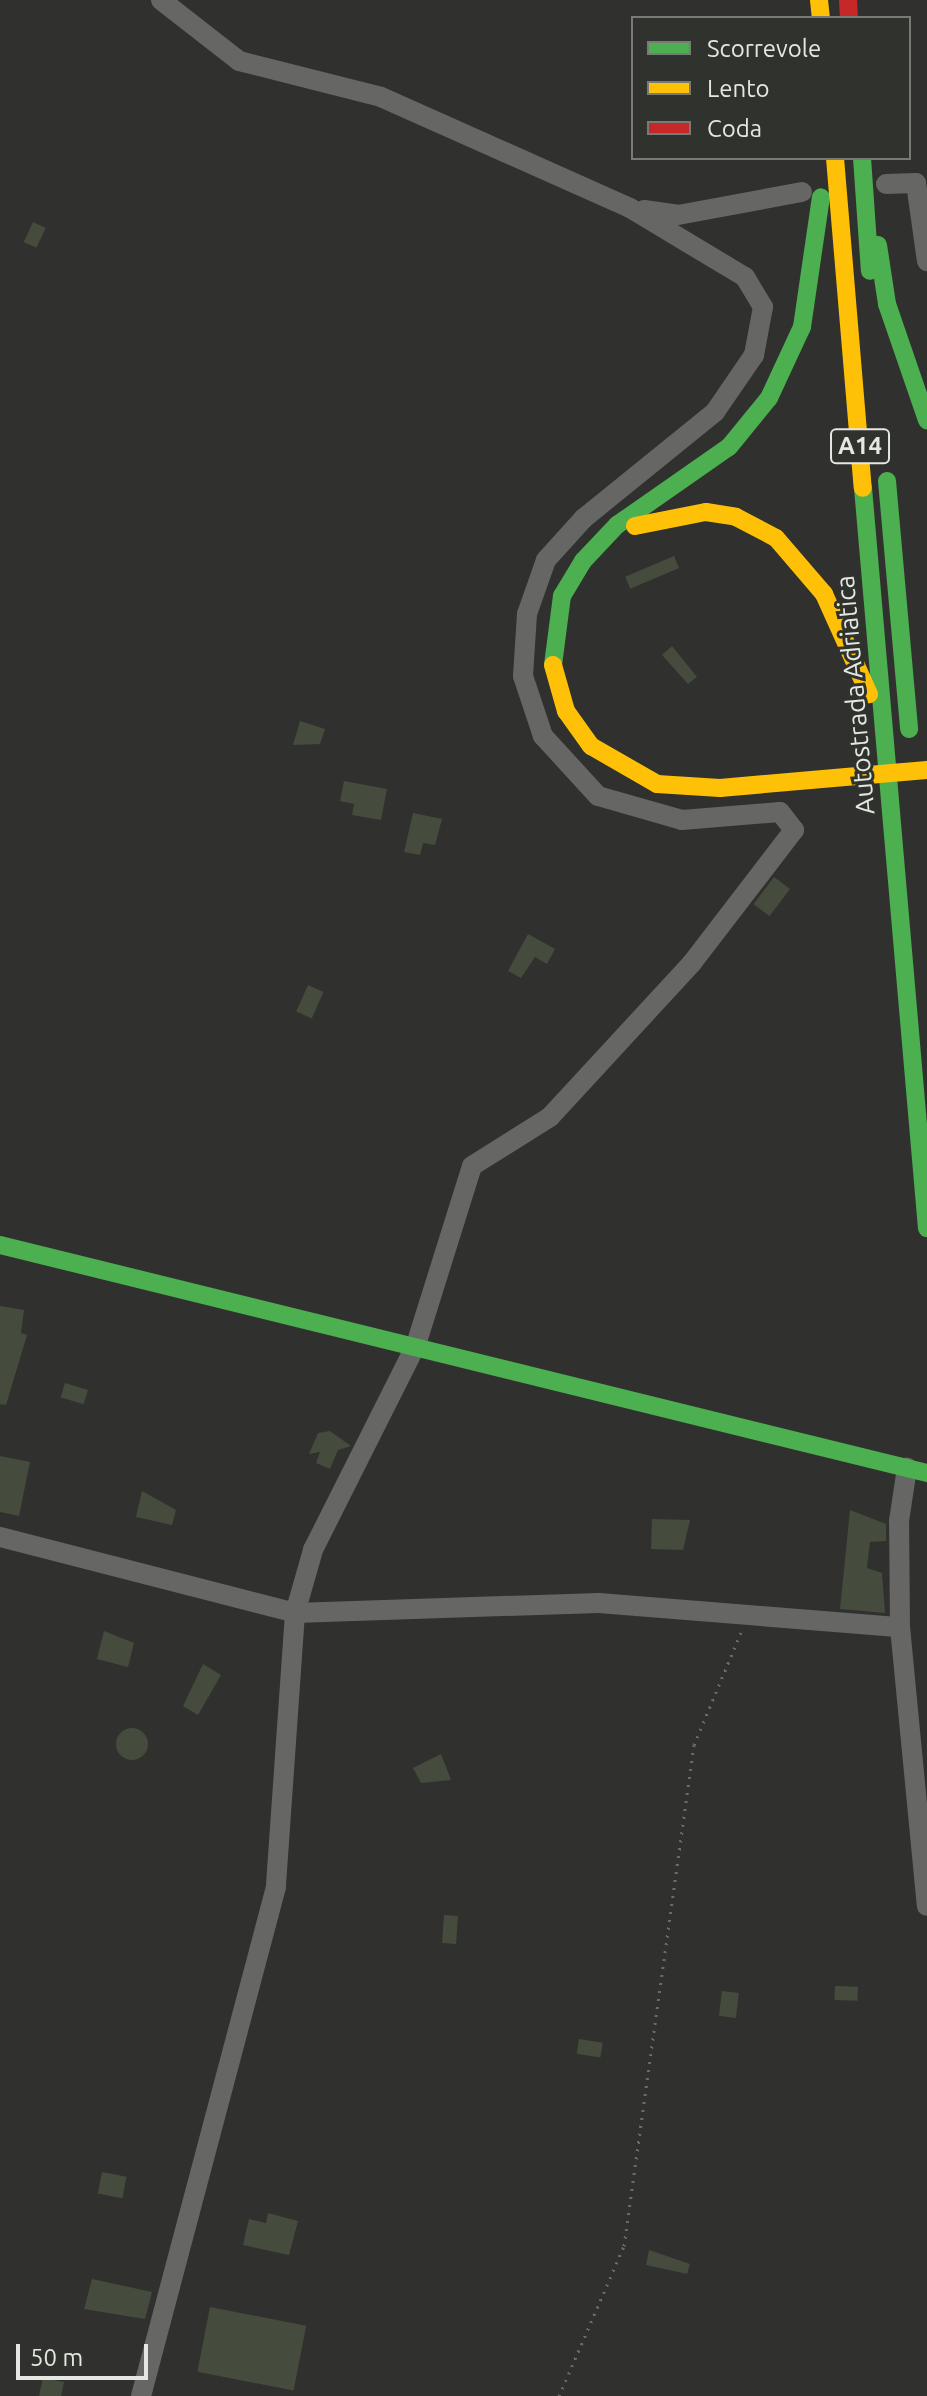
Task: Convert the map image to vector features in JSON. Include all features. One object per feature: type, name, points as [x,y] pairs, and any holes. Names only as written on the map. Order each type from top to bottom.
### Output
[{"type":"main road","points":[[821,160],[809,298],[769,398],[729,447],[617,525],[598,546],[562,596],[553,667],[566,711],[612,763],[657,784],[690,788],[927,770]]},
{"type":"main road","name":"Autostrada Adriatica","points":[[835,160],[927,1228]]},
{"type":"main road","points":[[863,160],[876,342]]},
{"type":"main road","points":[[863,160],[887,304],[927,420]]},
{"type":"main road","name":"Autostrada Adriatica","points":[[886,464],[916,797]]},
{"type":"main road","points":[[598,546],[677,512],[736,517],[776,538],[824,594],[885,735]]},
{"type":"main road","points":[[0,1245],[917,1470]]},
{"type":"street","points":[[141,2396],[276,1887],[295,1613],[313,1550],[416,1345],[472,1166],[550,1117],[692,963],[794,830],[780,812],[682,820],[598,796],[567,770],[529,707],[523,645],[546,560],[584,518],[715,412],[760,339],[758,289],[630,208],[381,97],[239,61],[161,0]]},
{"type":"street","points":[[886,184],[916,183],[927,261]]},
{"type":"street","points":[[630,208],[678,215],[802,192]]},
{"type":"street","points":[[917,1470],[899,1521],[900,1627],[927,1906]]},
{"type":"street","points":[[0,1537],[295,1613],[599,1603],[747,1612],[900,1627]]},
{"type":"path","points":[[559,2396],[624,2246],[694,1745],[747,1612]]},
{"type":"building","points":[[33,222],[46,228],[36,248],[24,242]]},
{"type":"building","points":[[674,556],[679,568],[630,589],[625,577]]},
{"type":"building","points":[[672,646],[697,677],[688,684],[662,655]]},
{"type":"building","points":[[300,721],[325,729],[320,744],[293,745]]},
{"type":"building","points":[[344,781],[387,789],[381,820],[352,815],[354,804],[340,801]]},
{"type":"building","points":[[413,813],[442,819],[435,845],[423,843],[420,855],[404,852]]},
{"type":"building","points":[[774,877],[790,889],[770,916],[754,904]]},
{"type":"building","points":[[528,934],[555,949],[547,964],[535,957],[521,978],[508,971]]},
{"type":"building","points":[[308,985],[324,992],[312,1018],[296,1011]]},
{"type":"building","points":[[0,1306],[24,1310],[21,1333],[27,1335],[6,1405],[0,1404]]},
{"type":"building","points":[[65,1383],[88,1390],[84,1404],[61,1397]]},
{"type":"building","points":[[330,1431],[351,1446],[338,1450],[330,1469],[316,1463],[320,1452],[309,1454],[318,1433]]},
{"type":"building","points":[[0,1456],[30,1462],[19,1516],[0,1512]]},
{"type":"building","points":[[142,1491],[176,1510],[172,1525],[136,1517]]},
{"type":"building","points":[[850,1510],[886,1524],[886,1541],[870,1542],[867,1568],[882,1573],[885,1613],[840,1609]]},
{"type":"building","points":[[652,1519],[690,1520],[683,1550],[651,1549]]},
{"type":"building","points":[[104,1631],[134,1643],[128,1667],[97,1659]]},
{"type":"building","points":[[203,1664],[221,1675],[198,1715],[183,1706]]},
{"type":"building","points":[[132,1728],[143,1733],[148,1744],[143,1755],[132,1760],[121,1755],[116,1744],[121,1733]]},
{"type":"building","points":[[441,1754],[451,1780],[421,1783],[413,1768]]},
{"type":"building","points":[[444,1915],[458,1916],[456,1944],[442,1943]]},
{"type":"building","points":[[835,1986],[858,1987],[857,2001],[835,2000]]},
{"type":"building","points":[[722,1991],[739,1993],[736,2018],[719,2016]]},
{"type":"building","points":[[579,2039],[603,2043],[600,2058],[577,2054]]},
{"type":"building","points":[[102,2172],[127,2177],[122,2198],[98,2194]]},
{"type":"building","points":[[268,2213],[298,2221],[289,2255],[243,2245],[249,2219],[266,2223]]},
{"type":"building","points":[[649,2250],[690,2264],[687,2274],[646,2265]]},
{"type":"building","points":[[92,2279],[152,2292],[145,2319],[84,2309]]},
{"type":"building","points":[[210,2307],[306,2326],[294,2390],[197,2372]]},
{"type":"building","points":[[43,2378],[64,2382],[61,2396],[39,2396]]},
{"type":"traffic: fast","points":[[862,160],[870,271]]},
{"type":"traffic: fast","points":[[553,665],[562,596],[583,561],[617,525],[729,447],[769,398],[802,327],[821,197]]},
{"type":"traffic: fast","points":[[878,245],[887,304],[927,420]]},
{"type":"traffic: fast","points":[[887,481],[909,729]]},
{"type":"traffic: fast","points":[[863,488],[927,1228]]},
{"type":"traffic: fast","points":[[0,1245],[927,1473]]},
{"type":"traffic: slow","points":[[819,0],[821,16]]},
{"type":"traffic: slow","points":[[835,160],[863,488]]},
{"type":"traffic: slow","points":[[635,526],[706,512],[736,517],[776,538],[824,594],[869,694]]},
{"type":"traffic: slow","points":[[553,665],[566,711],[591,746],[657,784],[720,788],[927,770]]},
{"type":"traffic: jam","points":[[848,0],[849,16]]}]
